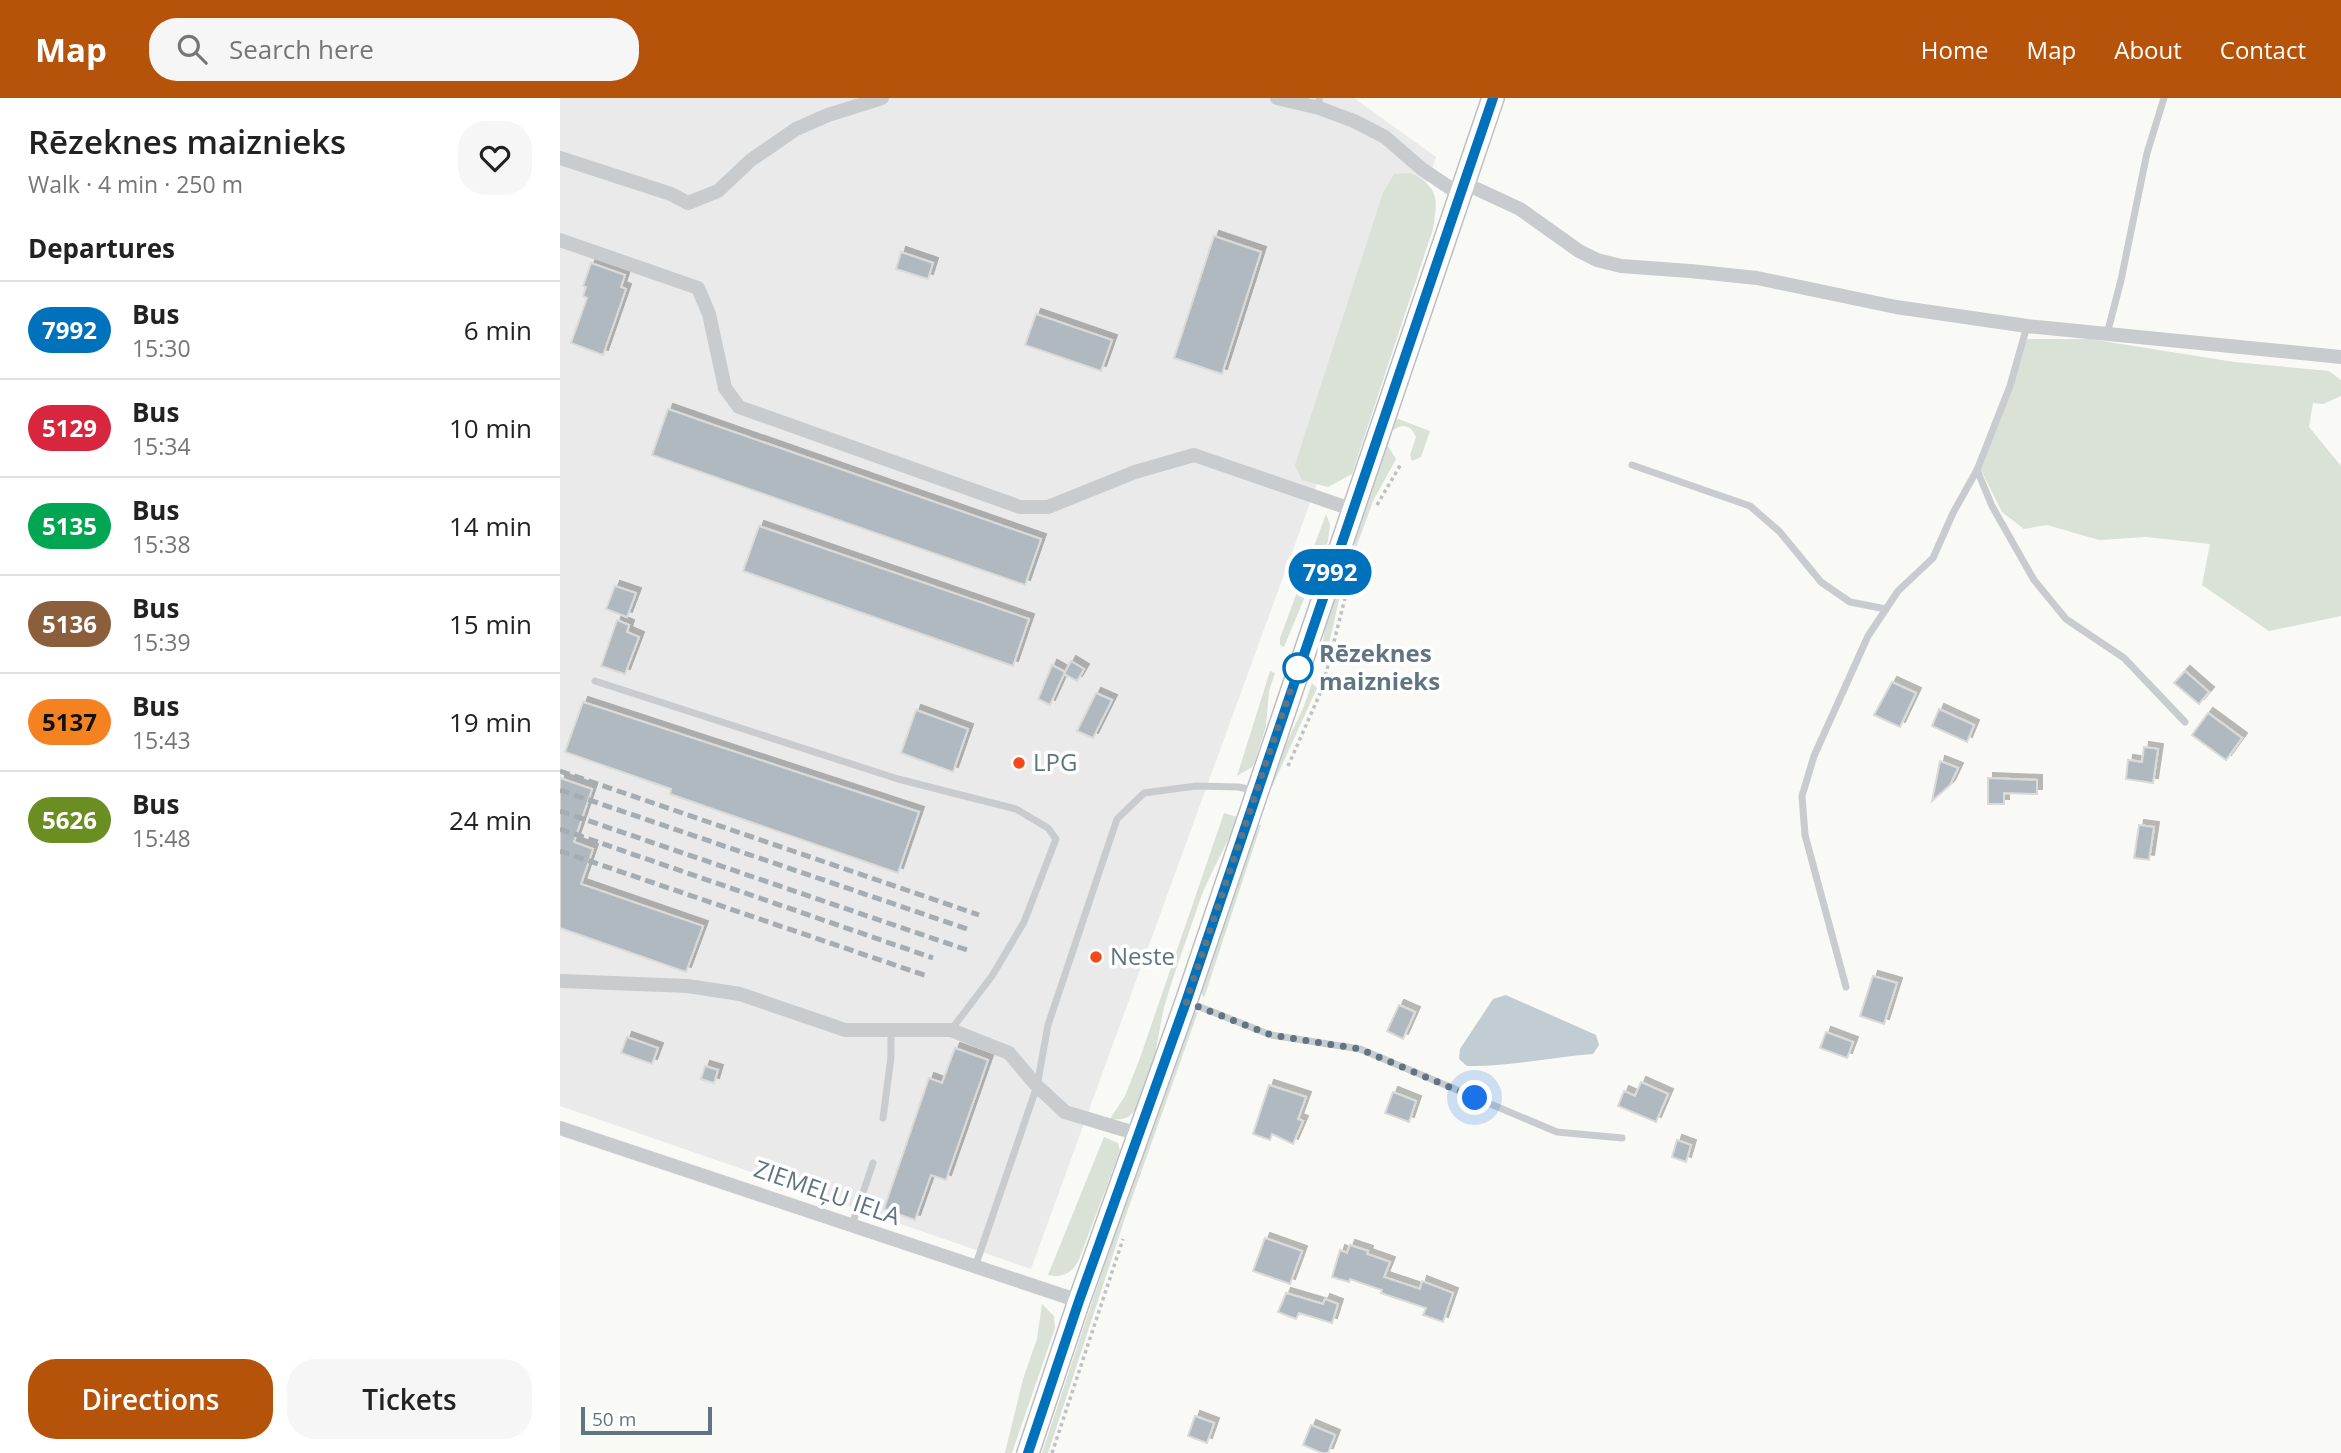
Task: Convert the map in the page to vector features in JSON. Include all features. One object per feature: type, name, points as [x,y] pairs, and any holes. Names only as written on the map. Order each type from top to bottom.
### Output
[{"type":"main road","points":[[1028,1453],[1079,1301],[1186,1002],[1351,509],[1493,98]]},
{"type":"street","points":[[560,158],[671,194],[688,203],[718,191],[751,160],[796,129],[828,115],[882,98]]},
{"type":"street","points":[[1277,98],[1319,103],[1385,137],[1422,169],[1462,189],[1520,209],[1579,251],[1609,264],[1756,278],[1896,307],[2027,326],[2341,357]]},
{"type":"street","points":[[560,240],[698,288],[709,314],[725,388],[739,407],[1020,507],[1048,507],[1135,472],[1194,455],[1351,509]]},
{"type":"street","points":[[562,981],[688,986],[740,994],[845,1030],[951,1030],[1009,1053],[1037,1086],[1065,1112],[1138,1134]]},
{"type":"street","name":"ZIEMEĻU IELA","points":[[560,1128],[1079,1301]]},
{"type":"lane","points":[[2107,335],[2147,153],[2164,98]]},
{"type":"lane","points":[[1846,987],[1805,835],[1802,796],[1814,756],[1868,636],[1898,591],[1933,558],[1953,513],[1977,470],[2010,386],[2027,326]]},
{"type":"lane","points":[[1632,465],[1750,506],[1779,531],[1821,582],[1850,603],[1886,609]]},
{"type":"lane","points":[[1977,470],[1992,506],[2034,580],[2066,619],[2124,658],[2185,722]]},
{"type":"lane","points":[[595,681],[898,779],[1016,809],[1048,828],[1056,839],[1024,922],[992,976],[951,1030]]},
{"type":"lane","points":[[975,1267],[1037,1086],[1048,1025],[1117,819],[1144,793],[1196,786],[1239,787],[1256,792]]},
{"type":"lane","points":[[1186,1002],[1271,1035],[1360,1049],[1557,1132],[1622,1138]]},
{"type":"lane","points":[[883,1118],[891,1056],[891,1030]]},
{"type":"lane","points":[[852,1225],[873,1163]]},
{"type":"shaded area","points":[[560,98],[1354,98],[1436,157],[1031,1269],[560,1106]]},
{"type":"shaded area","points":[[1411,173],[1432,189],[1436,202],[1433,229],[1352,474],[1328,487],[1302,480],[1295,465],[1383,193],[1394,174]]},
{"type":"shaded area","points":[[2027,339],[2090,339],[2234,362],[2329,371],[2341,380],[2341,396],[2323,404],[2313,403],[2309,427],[2341,466],[2341,616],[2269,631],[2202,585],[2210,544],[2146,537],[2099,540],[2047,525],[2024,529],[2002,512],[1979,466]]},
{"type":"shaded area","points":[[1393,417],[1430,431],[1421,457],[1412,461],[1410,455],[1416,437],[1412,429],[1406,426],[1392,431],[1388,446],[1396,459],[1373,501],[1356,548],[1354,535],[1369,497]]},
{"type":"shaded area","points":[[1326,514],[1330,525],[1328,541],[1284,647],[1280,645],[1280,638]]},
{"type":"shaded area","points":[[1350,566],[1341,591],[1325,662],[1320,664],[1327,612],[1341,570]]},
{"type":"shaded area","points":[[1270,671],[1275,673],[1269,691],[1266,726],[1255,761],[1252,767],[1237,776]]},
{"type":"shaded area","points":[[1312,683],[1317,688],[1272,787],[1270,778]]},
{"type":"shaded area","points":[[1224,813],[1237,817],[1204,889],[1177,968],[1164,1008],[1146,1087],[1132,1114],[1123,1119],[1110,1119],[1125,1096],[1140,1058]]},
{"type":"shaded area","points":[[1257,824],[1261,825],[1204,998],[1200,990]]},
{"type":"shaded area","points":[[1506,995],[1596,1035],[1599,1045],[1593,1054],[1467,1066],[1459,1059],[1460,1049],[1493,999]]},
{"type":"shaded area","points":[[1194,1012],[1198,1012],[1126,1215],[1048,1453],[1042,1453],[1124,1206]]},
{"type":"shaded area","points":[[1104,1137],[1118,1143],[1120,1151],[1078,1262],[1065,1274],[1048,1275]]},
{"type":"shaded area","points":[[1042,1304],[1054,1316],[1055,1328],[1012,1453],[1005,1453],[1023,1379],[1037,1339]]},
{"type":"building","points":[[1214,236],[1261,252],[1222,374],[1174,358]]},
{"type":"building","points":[[901,252],[933,263],[928,279],[896,269]]},
{"type":"building","points":[[591,263],[625,275],[621,287],[626,289],[603,355],[571,343],[587,298],[583,296],[586,287],[583,286]]},
{"type":"building","points":[[1036,314],[1112,340],[1101,371],[1025,345]]},
{"type":"building","points":[[668,409],[1041,539],[1025,585],[652,455]]},
{"type":"building","points":[[759,526],[1029,619],[1013,666],[743,571]]},
{"type":"building","points":[[615,586],[636,593],[627,617],[606,609]]},
{"type":"building","points":[[617,620],[629,625],[627,632],[639,637],[625,674],[601,666]]},
{"type":"building","points":[[1071,661],[1084,669],[1077,681],[1064,674]]},
{"type":"building","points":[[1052,665],[1065,672],[1050,705],[1038,699]]},
{"type":"building","points":[[2185,671],[2209,692],[2199,704],[2174,683]]},
{"type":"building","points":[[1892,682],[1916,693],[1900,727],[1874,715]]},
{"type":"building","points":[[1096,693],[1112,700],[1093,738],[1077,731]]},
{"type":"building","points":[[583,702],[919,812],[898,873],[670,794],[671,789],[565,752]]},
{"type":"building","points":[[1939,709],[1974,725],[1967,742],[1932,726]]},
{"type":"building","points":[[916,710],[968,729],[953,772],[901,753]]},
{"type":"building","points":[[2208,713],[2242,738],[2226,760],[2192,735]]},
{"type":"building","points":[[2144,747],[2158,749],[2153,783],[2126,779],[2128,760],[2142,762]]},
{"type":"building","points":[[1940,761],[1958,768],[1950,785],[1932,801]]},
{"type":"building","points":[[560,778],[592,789],[574,842],[593,849],[581,884],[703,926],[686,972],[560,928]]},
{"type":"building","points":[[1988,778],[2037,780],[2037,794],[2004,793],[2004,804],[1988,804]]},
{"type":"building","points":[[2139,825],[2154,827],[2149,860],[2134,858]]},
{"type":"building","points":[[1873,976],[1897,983],[1884,1024],[1860,1016]]},
{"type":"building","points":[[1399,1005],[1415,1012],[1403,1039],[1387,1031]]},
{"type":"building","points":[[1826,1032],[1853,1042],[1847,1058],[1820,1048]]},
{"type":"building","points":[[627,1037],[658,1048],[652,1064],[621,1053]]},
{"type":"building","points":[[955,1048],[988,1060],[946,1180],[931,1175],[915,1220],[884,1209],[929,1078],[942,1083]]},
{"type":"building","points":[[705,1066],[718,1070],[714,1083],[701,1079]]},
{"type":"building","points":[[1641,1082],[1668,1094],[1656,1122],[1618,1106],[1624,1091],[1635,1096]]},
{"type":"building","points":[[1269,1085],[1306,1097],[1298,1119],[1303,1121],[1293,1144],[1272,1134],[1270,1140],[1253,1134]]},
{"type":"building","points":[[1393,1092],[1416,1101],[1409,1122],[1385,1113]]},
{"type":"building","points":[[1677,1140],[1691,1145],[1686,1162],[1672,1157]]},
{"type":"building","points":[[1265,1238],[1302,1251],[1290,1284],[1253,1271]]},
{"type":"building","points":[[1350,1245],[1390,1262],[1384,1277],[1420,1289],[1422,1281],[1453,1293],[1443,1322],[1423,1315],[1426,1308],[1381,1293],[1382,1290],[1350,1279],[1349,1282],[1332,1277],[1340,1250],[1347,1253]]},
{"type":"building","points":[[1286,1293],[1323,1304],[1325,1299],[1338,1304],[1332,1323],[1299,1313],[1296,1319],[1278,1312]]},
{"type":"building","points":[[1195,1416],[1214,1423],[1207,1443],[1188,1436]]},
{"type":"building","points":[[1311,1425],[1335,1435],[1328,1453],[1303,1445]]},
{"type":"railway","points":[[560,771],[979,915]]},
{"type":"railway","points":[[560,790],[970,930]]},
{"type":"railway","points":[[560,811],[967,950]]},
{"type":"railway","points":[[560,829],[933,958]]},
{"type":"railway","points":[[560,851],[927,976]]},
{"type":"bus line","name":"7992","points":[[1028,1453],[1079,1301],[1186,1002],[1351,509],[1493,98]]},
{"type":"place","name":"Rēzeknes maiznieks","points":[[1298,668]]},
{"type":"place","name":"LPG","points":[[1019,763]]},
{"type":"place","name":"Neste","points":[[1096,957]]},
{"type":"route","points":[[1298,668],[1186,1002],[1271,1035],[1360,1049],[1475,1098]]}]
